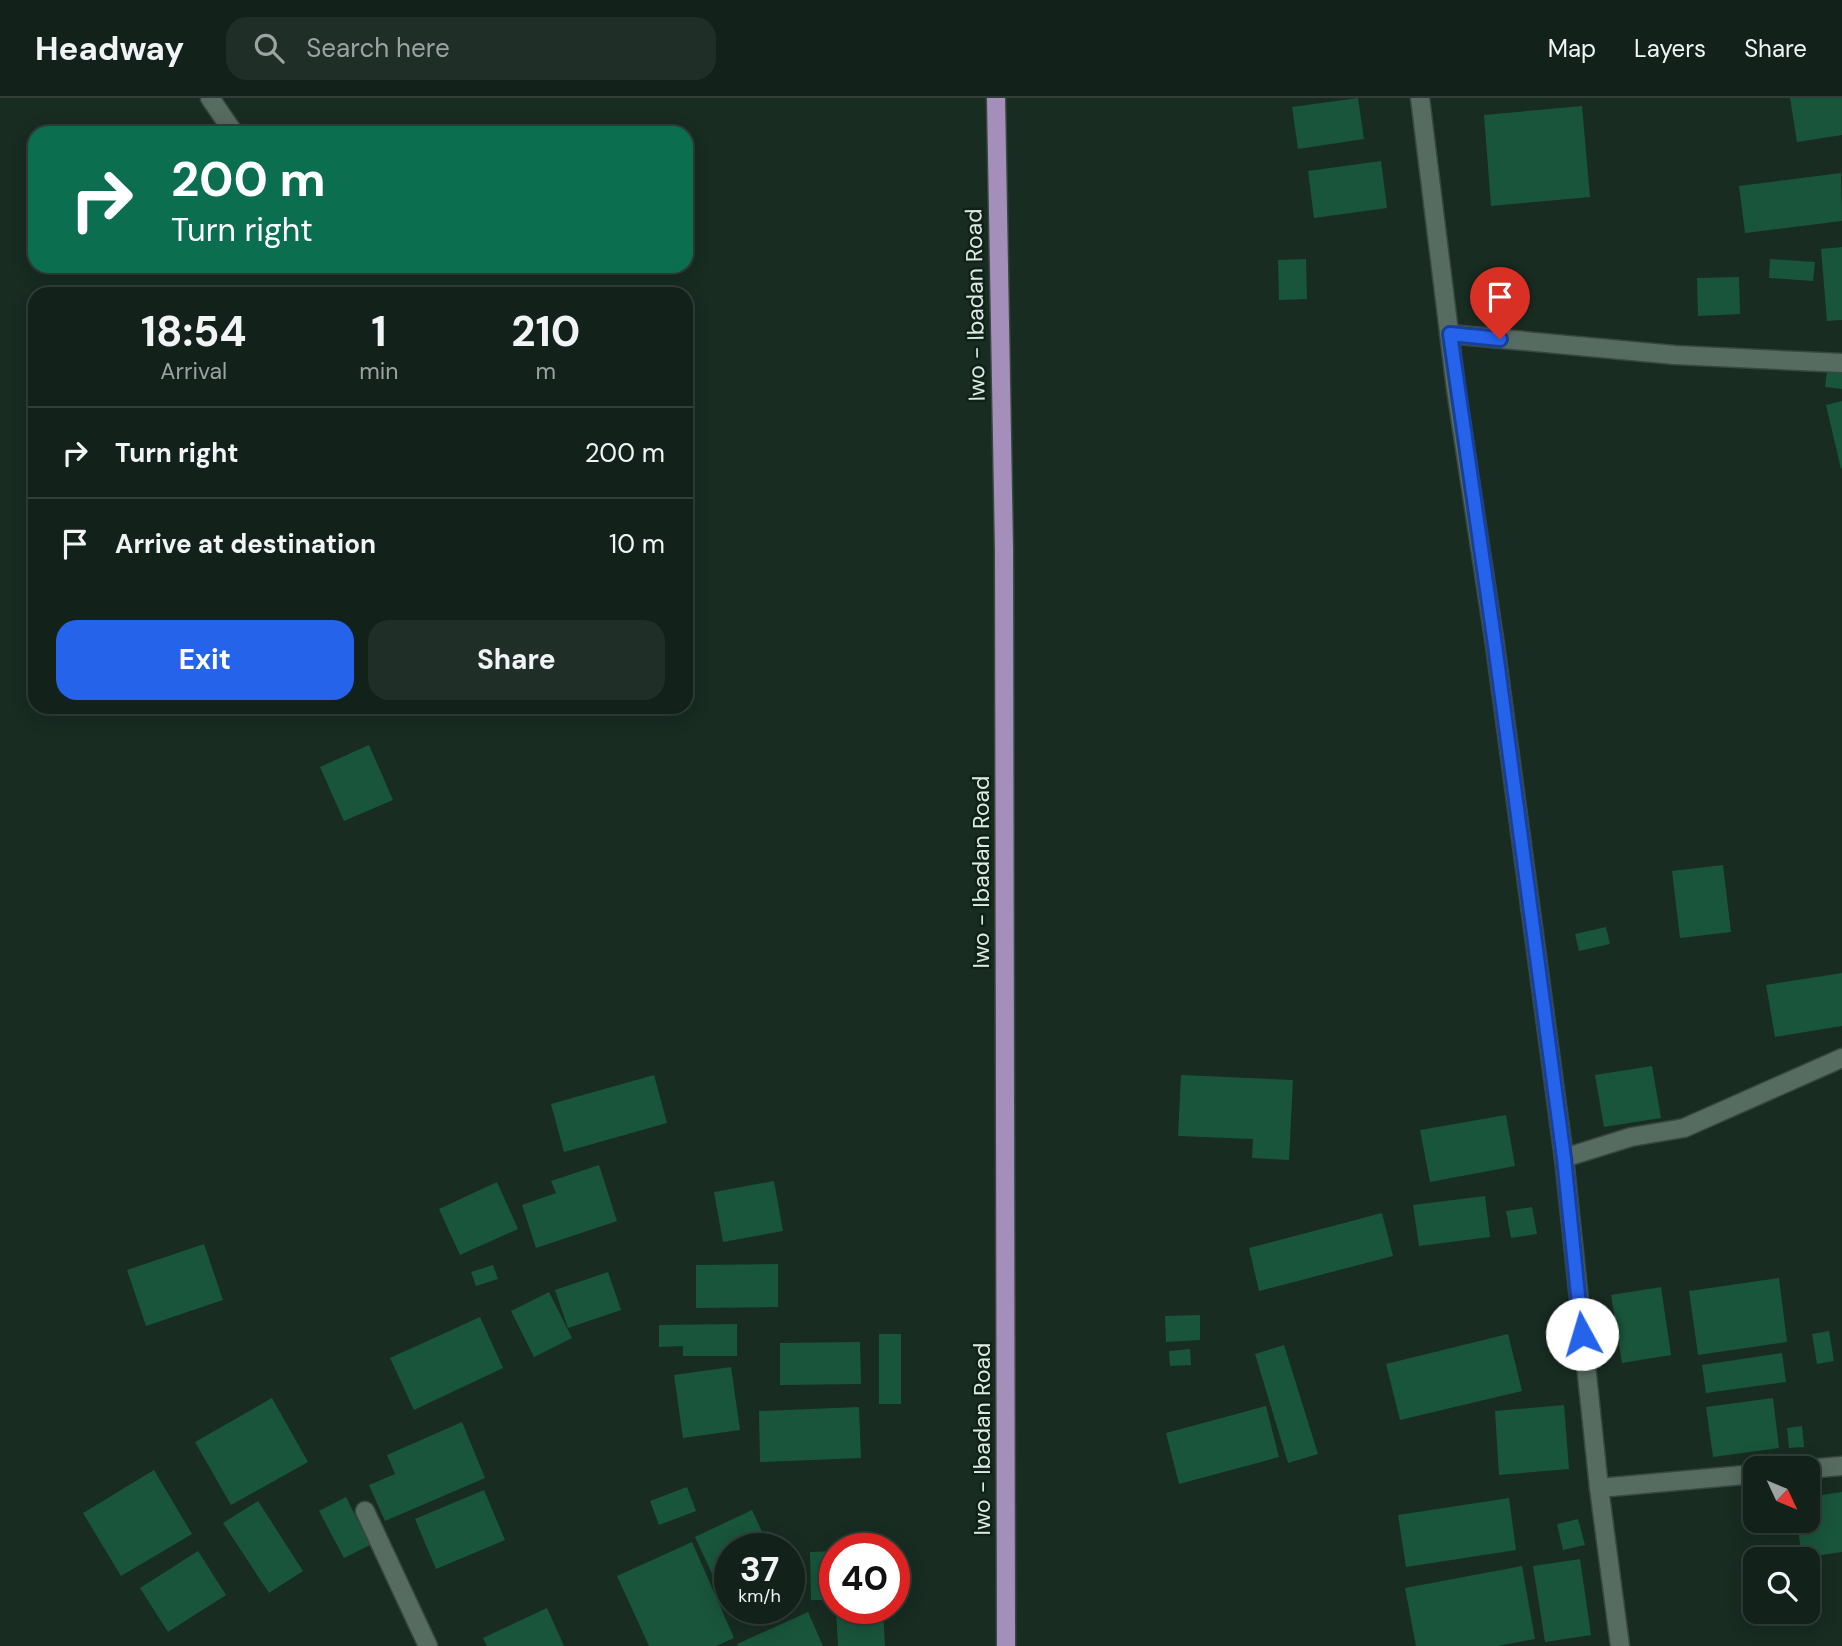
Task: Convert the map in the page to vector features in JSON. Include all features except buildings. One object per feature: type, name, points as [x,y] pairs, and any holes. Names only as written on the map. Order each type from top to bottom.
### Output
[{"type":"main road","name":"Iwo - Ibadan Road","points":[[996,98],[1004,550],[1006,1646]]},
{"type":"street","points":[[210,98],[229,126]]},
{"type":"street","points":[[1420,98],[1564,1158],[1599,1488],[1620,1646]]},
{"type":"street","points":[[1450,334],[1675,355],[1842,363]]},
{"type":"street","points":[[1564,1158],[1631,1138],[1684,1128],[1842,1058]]},
{"type":"street","points":[[1820,1468],[1842,1466]]},
{"type":"street","points":[[1599,1488],[1743,1475]]},
{"type":"street","points":[[365,1511],[428,1646]]},
{"type":"route","points":[[1500,339],[1450,334],[1564,1158],[1582,1334]]}]
